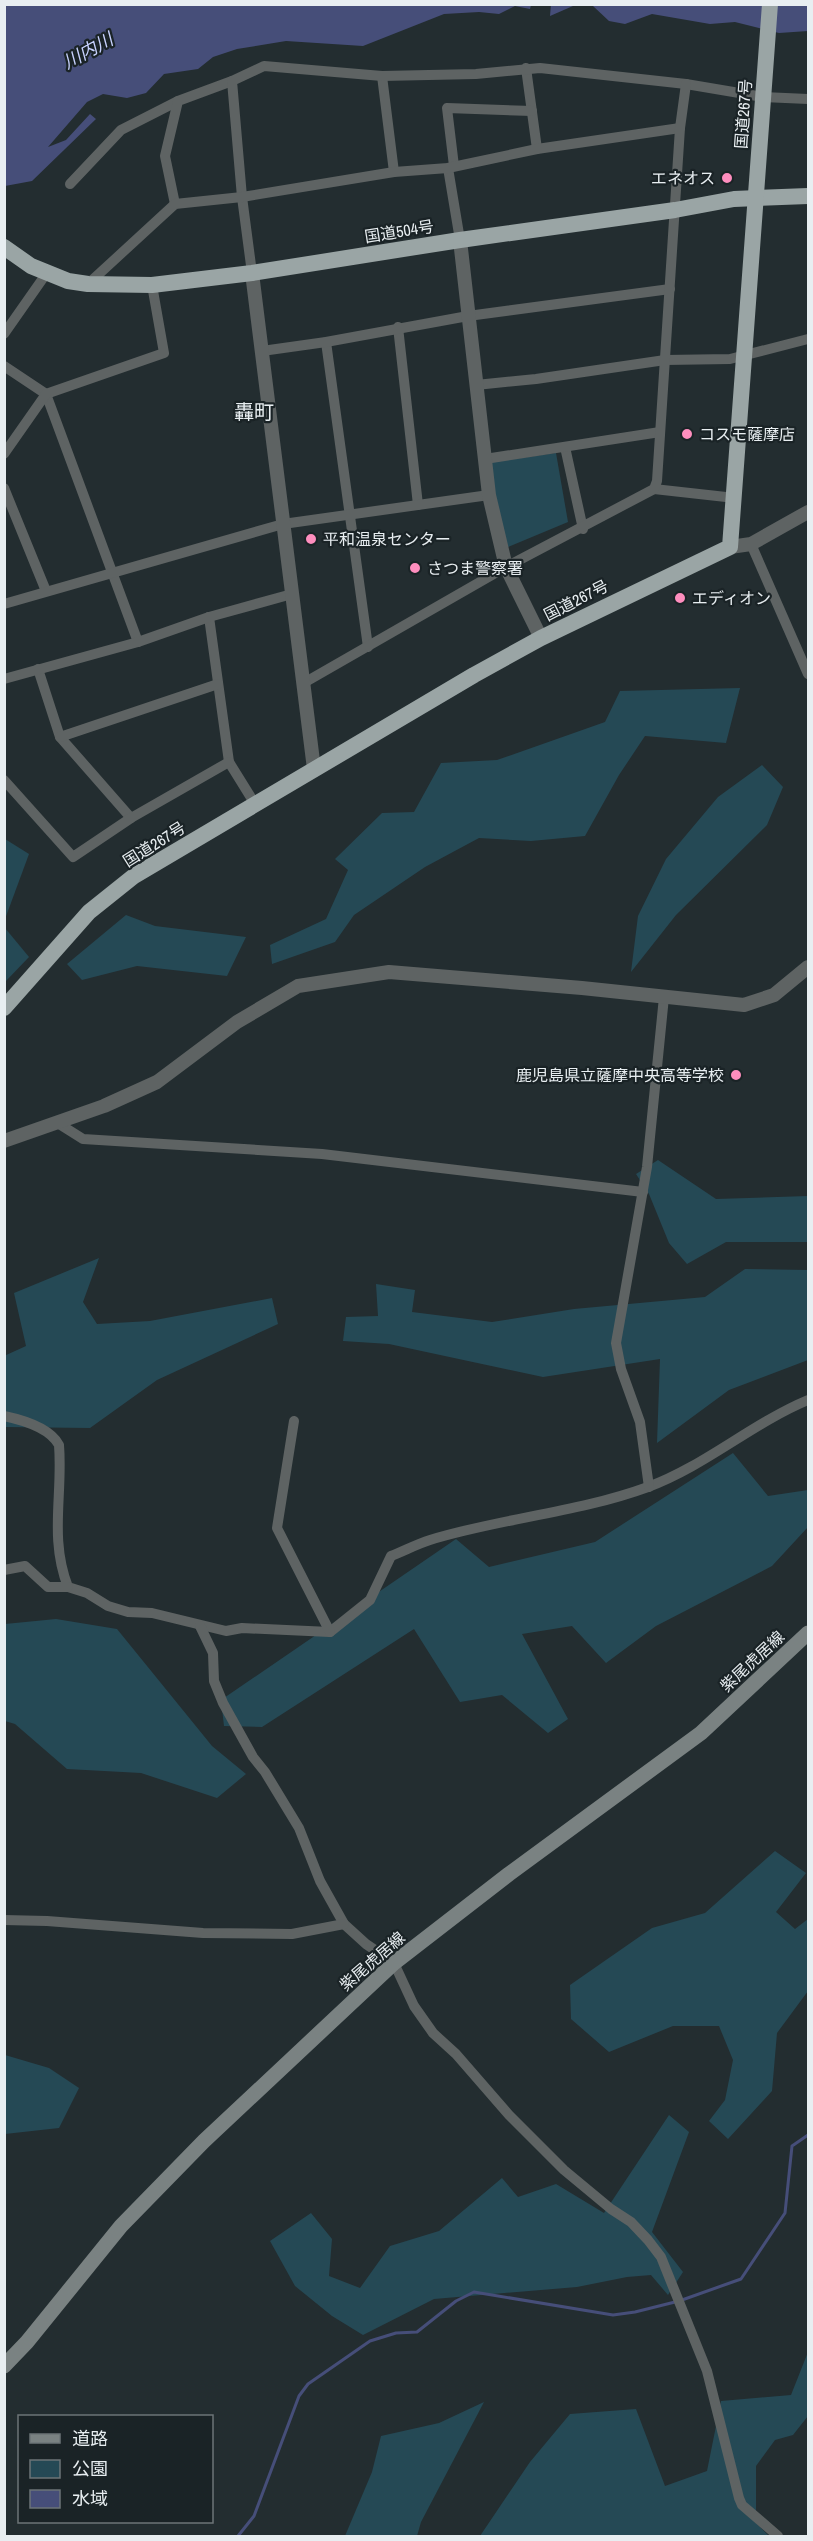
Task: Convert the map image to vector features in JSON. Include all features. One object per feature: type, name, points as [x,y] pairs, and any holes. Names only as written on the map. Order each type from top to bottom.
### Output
[{"type":"highway","name":"国道267号","points":[[4,1008],[37,968],[89,912],[134,876],[541,638],[730,547],[770,4]]},
{"type":"highway","name":"国道504号","points":[[7,248],[45,274],[68,281],[88,284],[152,285],[252,273],[460,240],[675,210],[734,199],[808,196]]},
{"type":"main road","name":"紫尾虎居線","points":[[4,2366],[129,2218],[204,2141],[394,1963],[509,1874],[701,1733],[808,1633]]},
{"type":"street","points":[[70,184],[121,130],[178,100],[232,81],[264,66],[382,76],[476,74],[540,68],[808,99]]},
{"type":"street","points":[[526,68],[537,149]]},
{"type":"street","points":[[382,76],[394,172]]},
{"type":"street","points":[[232,81],[242,197],[314,769]]},
{"type":"street","points":[[654,489],[657,480],[680,128],[686,84]]},
{"type":"street","points":[[175,204],[165,156],[178,100]]},
{"type":"street","points":[[532,111],[447,108],[451,167],[489,495],[506,567],[541,638]]},
{"type":"street","points":[[88,284],[175,204],[242,197],[394,172],[451,167],[537,149],[680,128]]},
{"type":"street","points":[[4,334],[45,274]]},
{"type":"street","points":[[4,454],[46,394],[164,353],[152,285]]},
{"type":"street","points":[[262,351],[326,342],[468,316],[670,289]]},
{"type":"street","points":[[398,327],[418,506]]},
{"type":"street","points":[[476,385],[536,379],[665,360],[730,359],[808,339]]},
{"type":"street","points":[[326,342],[368,647]]},
{"type":"street","points":[[4,366],[46,394],[138,642]]},
{"type":"street","points":[[485,459],[660,432]]},
{"type":"street","points":[[565,447],[583,529]]},
{"type":"street","points":[[4,488],[46,591]]},
{"type":"street","points":[[302,684],[506,567],[583,529],[654,489],[735,498]]},
{"type":"street","points":[[4,604],[284,524],[489,495]]},
{"type":"street","points":[[730,547],[751,544],[808,512]]},
{"type":"street","points":[[751,544],[808,674]]},
{"type":"street","points":[[4,679],[138,642],[209,617],[292,594]]},
{"type":"street","points":[[209,617],[229,762],[255,804]]},
{"type":"street","points":[[38,669],[60,737],[130,818]]},
{"type":"street","points":[[60,737],[218,684]]},
{"type":"street","points":[[4,780],[73,857],[130,818],[229,762]]},
{"type":"street","points":[[4,1141],[113,1103],[157,1082],[237,1022],[298,986],[389,972],[582,988],[744,1005],[774,995],[808,967]]},
{"type":"street","points":[[649,1487],[640,1422],[621,1369],[616,1343],[643,1192],[664,997]]},
{"type":"street","points":[[56,1122],[83,1139],[322,1154],[643,1192]]},
{"type":"street","points":[[4,1570],[25,1566],[48,1587],[68,1587],[87,1593],[118,1609],[183,1619],[201,1626],[226,1631],[242,1628],[330,1632],[370,1600],[392,1556],[428,1541],[575,1508],[649,1487],[677,1476],[762,1423],[808,1400]]},
{"type":"street","points":[[4,1416],[22,1419],[55,1438],[59,1445],[61,1493],[57,1532],[60,1566],[68,1587]]},
{"type":"street","points":[[294,1421],[278,1528],[330,1632]]},
{"type":"street","points":[[201,1626],[213,1653],[214,1681],[223,1703],[253,1757],[266,1772],[299,1828],[320,1881],[344,1924],[366,1944],[394,1963],[414,2006],[434,2033],[456,2054],[509,2115],[564,2170],[611,2209],[631,2222],[661,2257],[707,2371],[738,2498],[742,2505],[778,2536]]},
{"type":"street","points":[[4,1920],[47,1921],[203,1933],[292,1934],[344,1924]]},
{"type":"green space","points":[[556,453],[568,522],[508,547],[493,492],[491,462]]},
{"type":"green space","points":[[740,688],[726,743],[645,736],[619,775],[585,836],[531,841],[479,838],[425,867],[354,915],[335,942],[272,964],[270,945],[326,919],[348,870],[335,859],[382,813],[414,812],[441,763],[497,760],[605,722],[620,691]]},
{"type":"green space","points":[[762,765],[783,787],[767,825],[676,915],[631,972],[638,916],[666,859],[718,797]]},
{"type":"green space","points":[[5,839],[29,854],[5,919]]},
{"type":"green space","points":[[126,915],[155,926],[246,937],[227,976],[137,966],[82,980],[67,964]]},
{"type":"green space","points":[[5,928],[29,957],[4,982]]},
{"type":"green space","points":[[658,1160],[716,1199],[808,1196],[808,1242],[726,1242],[687,1264],[669,1243],[649,1194],[636,1174]]},
{"type":"green space","points":[[99,1258],[83,1302],[97,1324],[150,1321],[272,1298],[278,1324],[157,1380],[90,1428],[5,1427],[4,1356],[26,1346],[14,1293]]},
{"type":"green space","points":[[745,1269],[808,1270],[808,1360],[729,1390],[657,1443],[660,1359],[543,1377],[389,1344],[343,1341],[346,1317],[378,1316],[376,1284],[415,1290],[412,1312],[492,1322],[574,1309],[705,1297]]},
{"type":"green space","points":[[733,1453],[768,1496],[808,1490],[808,1527],[772,1566],[656,1626],[606,1663],[572,1626],[522,1634],[568,1719],[548,1733],[502,1695],[460,1702],[414,1629],[262,1727],[224,1726],[221,1700],[456,1539],[489,1567],[595,1542]]},
{"type":"green space","points":[[56,1619],[117,1629],[212,1746],[246,1774],[217,1798],[141,1773],[67,1769],[15,1724],[5,1721],[5,1624]]},
{"type":"green space","points":[[775,1851],[806,1873],[776,1912],[795,1929],[808,1919],[808,1991],[777,2033],[772,2091],[728,2139],[709,2121],[725,2100],[733,2060],[719,2026],[673,2026],[609,2052],[571,2019],[570,1985],[652,1928],[705,1913]]},
{"type":"green space","points":[[5,2055],[49,2068],[79,2088],[59,2128],[5,2134]]},
{"type":"green space","points":[[669,2115],[689,2132],[652,2232],[683,2272],[668,2295],[651,2275],[627,2277],[577,2287],[434,2299],[363,2335],[332,2316],[295,2286],[270,2241],[311,2213],[332,2239],[329,2276],[360,2288],[390,2246],[439,2231],[502,2178],[518,2197],[556,2184],[604,2213]]},
{"type":"green space","points":[[808,2352],[808,2416],[793,2435],[775,2440],[756,2466],[756,2523],[769,2536],[480,2536],[530,2462],[570,2414],[636,2409],[665,2486],[707,2471],[721,2401],[791,2395]]},
{"type":"green space","points":[[484,2402],[421,2522],[417,2536],[345,2536],[372,2472],[381,2436],[439,2423]]},
{"type":"water","name":"川内川","points":[[5,4],[531,5],[530,9],[515,6],[499,14],[479,12],[444,14],[363,46],[286,41],[237,49],[213,57],[198,69],[164,74],[146,93],[127,98],[103,94],[87,102],[48,147],[66,140],[90,114],[96,119],[32,181],[5,186]]},
{"type":"water","points":[[551,4],[808,5],[808,31],[779,33],[735,22],[710,24],[652,14],[625,24],[609,21],[593,6],[573,6],[550,16]]},
{"type":"waterway","points":[[682,2300],[741,2279],[785,2213],[792,2146],[808,2135]]},
{"type":"waterway","points":[[238,2536],[254,2516],[299,2396],[308,2384],[370,2341],[396,2333],[417,2332],[456,2301],[474,2292],[613,2315],[675,2302]]},
{"type":"place","name":"エネオス","points":[[727,178]]},
{"type":"place","name":"コスモ薩摩店","points":[[687,434]]},
{"type":"place","name":"平和温泉センター","points":[[311,539]]},
{"type":"place","name":"さつま警察署","points":[[415,568]]},
{"type":"place","name":"エディオン","points":[[680,598]]},
{"type":"place","name":"鹿児島県立薩摩中央高等学校","points":[[736,1075]]},
{"type":"district","name":"轟町","points":[[254,412]]}]
